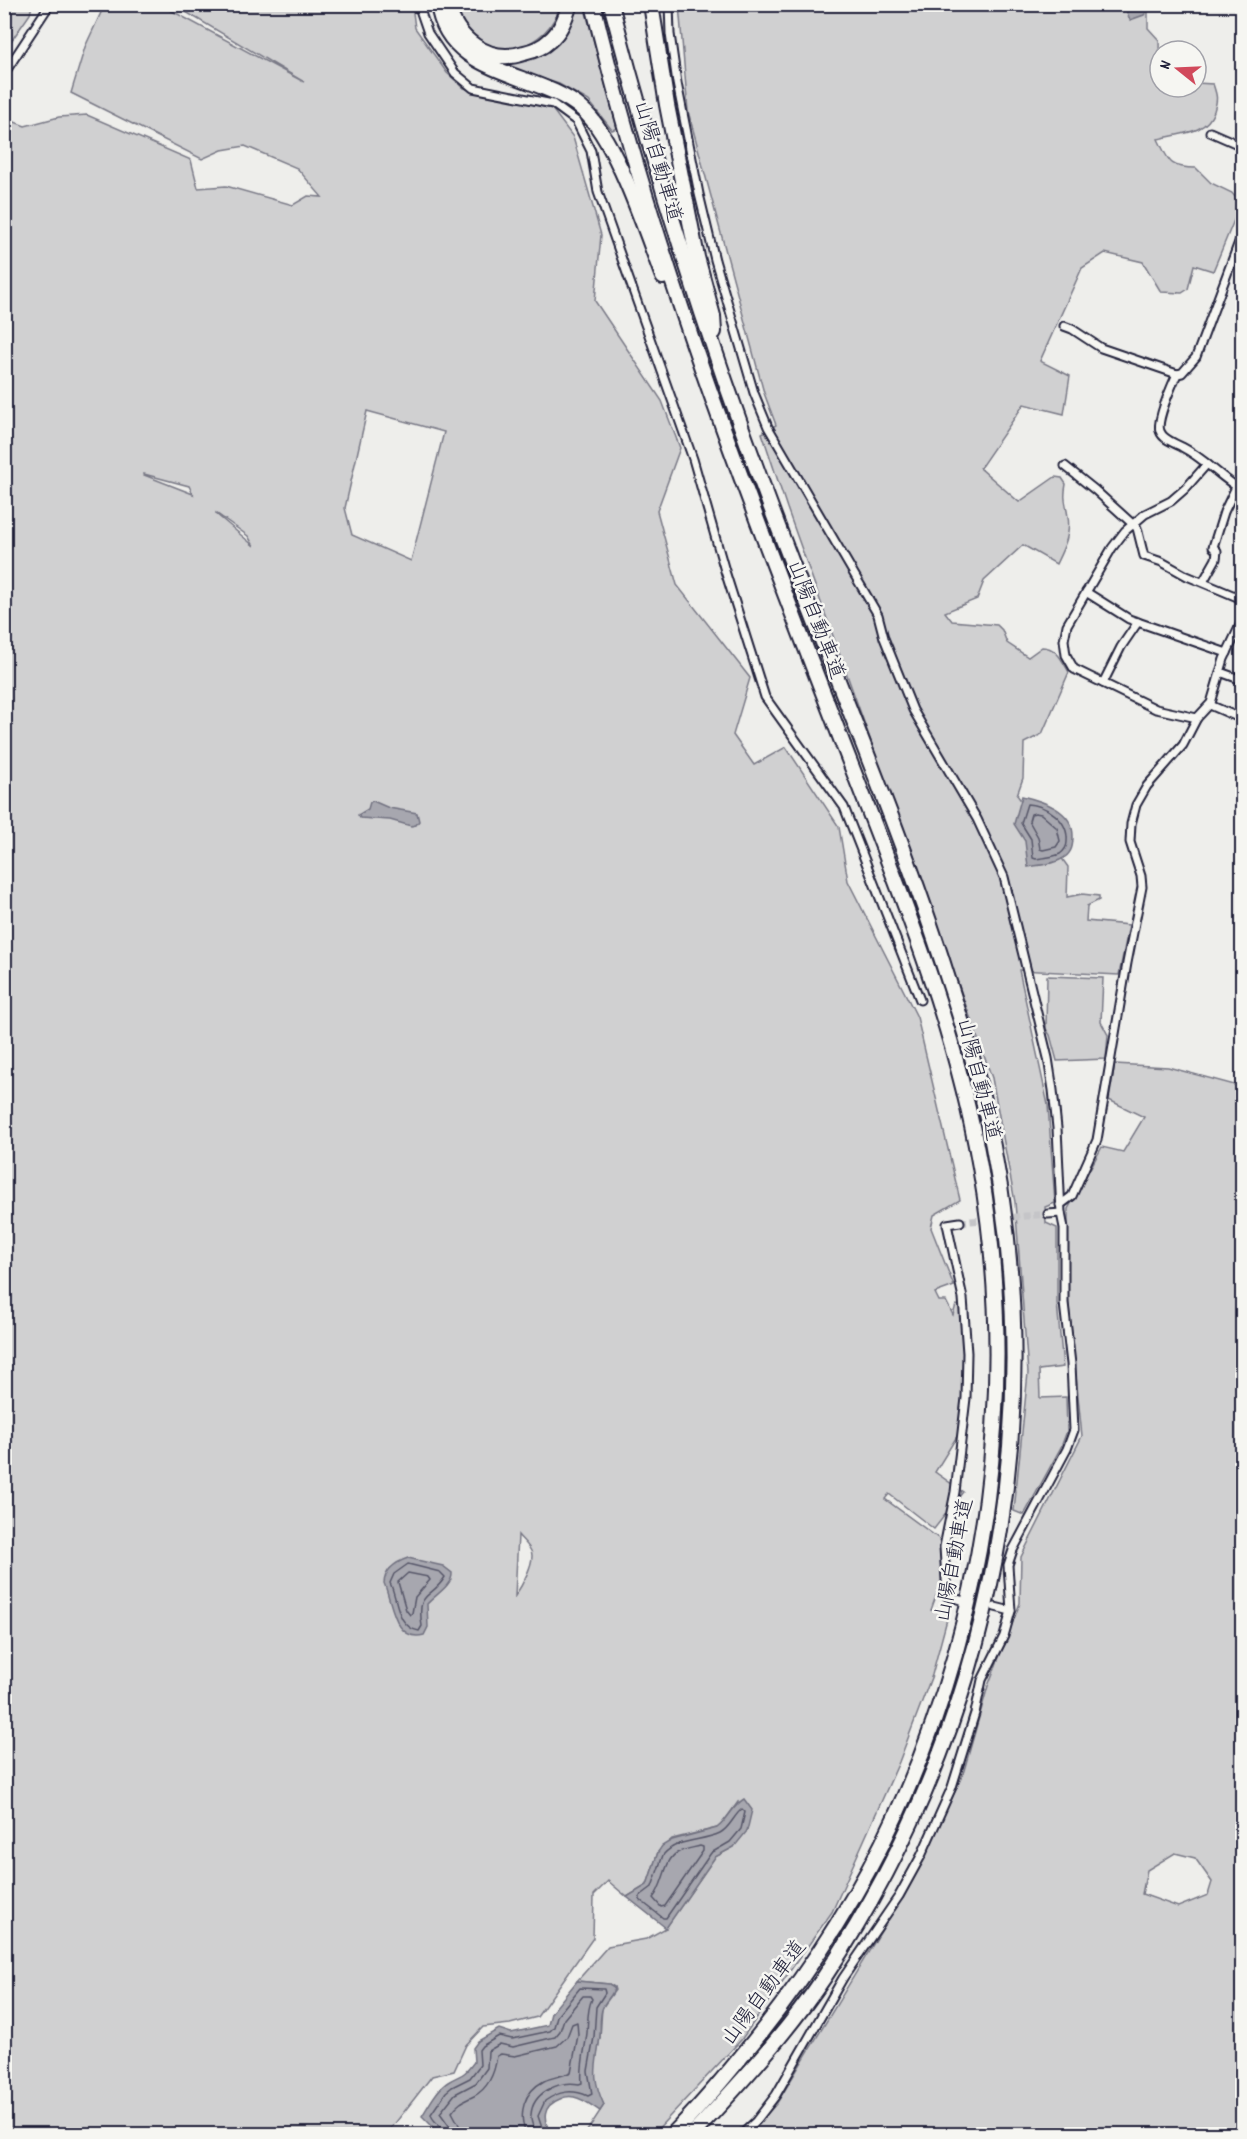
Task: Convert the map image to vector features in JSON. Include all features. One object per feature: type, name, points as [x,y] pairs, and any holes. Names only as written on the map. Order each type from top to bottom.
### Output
[{"type":"highway","points":[[438,4],[444,26],[456,44],[468,55],[487,66],[564,95],[584,110],[597,125],[615,156],[729,440]]},
{"type":"highway","points":[[447,4],[456,28],[466,40],[478,50],[508,56],[533,51],[549,42],[563,25],[570,4]]},
{"type":"highway","name":"山陽自動車道","points":[[593,4],[635,157],[668,265],[729,440],[926,963],[965,1099],[980,1165],[990,1232],[996,1313],[995,1426],[981,1537],[957,1648],[938,1708],[895,1817],[840,1920],[808,1970],[770,2022],[673,2134]]},
{"type":"highway","name":"山陽自動車道","points":[[611,4],[678,238],[715,351],[786,550],[911,869],[964,1029],[983,1096],[997,1163],[1010,1265],[1013,1311],[1014,1375],[1009,1474],[989,1593],[974,1653],[954,1715],[912,1822],[883,1881],[822,1981],[783,2033],[693,2134]]},
{"type":"highway","points":[[651,4],[681,182],[697,257],[713,316],[715,351]]},
{"type":"street","points":[[4,74],[50,4]]},
{"type":"street","points":[[418,4],[428,33],[455,73],[473,88],[553,104],[576,121],[591,151],[598,192],[693,459],[725,571],[765,697],[844,807],[920,1000]]},
{"type":"street","points":[[669,4],[670,34],[677,83],[699,194],[715,260],[754,393],[768,427],[878,615],[913,710],[977,819],[1004,877],[1048,1058],[1057,1128],[1060,1213],[1064,1228],[1064,1303],[1071,1364],[1074,1431],[1067,1449],[1012,1550],[1008,1565],[1011,1611],[1004,1636],[982,1680],[975,1713],[952,1787],[921,1856],[899,1896],[843,1978],[776,2095],[756,2121],[742,2134]]},
{"type":"street","points":[[1210,132],[1242,146]]},
{"type":"street","points":[[1064,326],[1101,348],[1177,374],[1182,373],[1196,357],[1242,234]]},
{"type":"street","points":[[1177,374],[1160,418],[1159,429],[1163,437],[1188,450],[1239,489],[1217,533],[1214,547],[1217,551],[1216,559],[1203,582]]},
{"type":"street","points":[[1197,718],[1156,709],[1074,669],[1066,655],[1064,640],[1067,625],[1112,548],[1133,524],[1145,514],[1171,501],[1207,464]]},
{"type":"street","points":[[1065,466],[1137,528],[1144,556],[1242,599]]},
{"type":"street","points":[[1086,592],[1115,611],[1138,622],[1227,653]]},
{"type":"street","points":[[1060,1205],[1072,1196],[1097,1140],[1126,963],[1142,886],[1130,842],[1131,824],[1136,805],[1147,786],[1183,745],[1197,718],[1210,705],[1227,653],[1240,632],[1242,621]]},
{"type":"street","points":[[1103,683],[1121,647],[1138,622]]},
{"type":"street","points":[[1220,672],[1242,680]]},
{"type":"street","points":[[1210,705],[1242,717]]},
{"type":"street","points":[[1048,1214],[1060,1213]]},
{"type":"street","points":[[960,1222],[947,1224],[963,1298],[967,1353],[966,1398],[953,1510],[944,1547],[947,1596],[961,1600]]},
{"type":"street","points":[[996,1607],[1011,1611]]},
{"type":"shaded area","points":[[5,4],[32,5],[30,14],[5,50]]},
{"type":"shaded area","points":[[105,4],[161,5],[304,82],[174,5],[412,5],[415,28],[447,73],[464,88],[552,109],[573,137],[601,235],[595,301],[662,401],[680,448],[657,511],[677,585],[750,678],[733,735],[754,765],[786,747],[839,827],[848,881],[917,1017],[960,1200],[934,1215],[931,1228],[954,1286],[935,1293],[939,1301],[946,1301],[953,1315],[956,1305],[962,1306],[965,1352],[959,1433],[935,1472],[963,1492],[934,1529],[889,1494],[885,1499],[953,1549],[931,1610],[949,1612],[932,1675],[899,1762],[832,1912],[741,2040],[653,2134],[585,2134],[604,2105],[597,2091],[594,2071],[602,2008],[615,1990],[609,1984],[577,1981],[608,1946],[646,1939],[666,1928],[715,1857],[734,1847],[738,1802],[717,1828],[672,1839],[658,1852],[647,1885],[627,1897],[608,1881],[594,1895],[593,1938],[537,2017],[510,2024],[483,2027],[466,2045],[454,2071],[432,2076],[393,2126],[384,2134],[5,2134],[4,120],[25,126],[59,117],[87,115],[191,160],[198,188],[226,186],[293,205],[308,196],[322,197],[297,168],[245,146],[222,150],[202,159],[71,93],[85,47]],"holes":[[[367,411],[444,432],[411,561],[352,535],[345,508]],[[144,475],[189,486],[193,494]],[[216,514],[248,536],[254,546]],[[518,1535],[530,1549],[532,1555],[527,1574],[515,1596]]]},
{"type":"shaded area","points":[[454,5],[560,5],[554,20],[544,33],[532,42],[503,49],[488,46],[474,39],[459,21]]},
{"type":"shaded area","points":[[574,5],[584,5],[617,128],[612,130],[589,101],[559,84],[490,62],[525,60],[542,54],[556,43]]},
{"type":"shaded area","points":[[679,5],[1148,5],[1148,28],[1158,39],[1148,39],[1148,99],[1208,99],[1208,84],[1213,84],[1216,94],[1214,111],[1205,125],[1191,132],[1158,139],[1171,162],[1180,167],[1196,168],[1211,183],[1232,193],[1236,198],[1237,213],[1213,271],[1194,265],[1188,289],[1182,293],[1161,292],[1143,262],[1105,253],[1082,268],[1040,361],[1070,376],[1064,414],[1024,404],[980,468],[1019,502],[1055,477],[1062,478],[1066,484],[1065,498],[1069,524],[1064,547],[1056,564],[1023,545],[984,581],[977,599],[945,612],[952,621],[997,625],[1002,630],[1007,643],[1028,657],[1042,647],[1052,649],[1069,672],[1042,734],[1024,743],[1023,778],[1017,795],[1068,867],[1067,897],[1082,894],[1099,896],[1099,900],[1087,906],[1086,921],[1129,925],[1119,975],[1019,970],[1048,1105],[1055,1203],[1045,1207],[1046,1223],[1057,1228],[1057,1303],[1063,1367],[1039,1370],[1040,1398],[1066,1397],[1067,1431],[1061,1447],[1024,1515],[1014,1511],[1028,1373],[1015,1202],[992,1078],[762,433],[776,425],[764,393],[688,111]]},
{"type":"shaded area","points":[[1047,976],[1103,978],[1101,1022],[1108,1035],[1106,1059],[1057,1061],[1050,1035],[1046,1029]]},
{"type":"shaded area","points":[[1115,1064],[1168,1067],[1242,1087],[1242,2134],[749,2134],[777,2103],[920,1867],[963,1774],[988,1686],[1020,1603],[1021,1557],[1082,1436],[1068,1296],[1068,1209],[1102,1147],[1123,1152],[1144,1117],[1109,1100]],"holes":[[[1175,1853],[1195,1858],[1212,1882],[1208,1895],[1178,1907],[1142,1894],[1147,1870]]]},
{"type":"water","points":[[1124,4],[1152,5],[1144,15],[1130,20]]},
{"type":"water","points":[[1022,796],[1055,808],[1068,819],[1072,827],[1073,842],[1071,851],[1065,857],[1052,863],[1028,867],[1025,841],[1014,824]]},
{"type":"water","points":[[373,801],[389,808],[417,813],[419,821],[416,825],[411,826],[390,820],[360,818],[358,815],[368,809],[370,802]]},
{"type":"water","points":[[408,1558],[443,1566],[452,1573],[447,1586],[427,1604],[428,1627],[424,1635],[414,1636],[406,1633],[400,1627],[384,1583],[386,1574],[392,1567]]},
{"type":"water","points":[[744,1799],[752,1810],[747,1831],[734,1847],[715,1857],[666,1928],[627,1897],[647,1885],[662,1846],[672,1840],[717,1828]]},
{"type":"water","points":[[577,1981],[609,1984],[614,1987],[603,2007],[601,2017],[596,2070],[597,2085],[604,2105],[600,2111],[578,2098],[560,2099],[547,2109],[546,2124],[552,2134],[440,2134],[422,2116],[440,2089],[464,2073],[474,2062],[473,2048],[478,2041],[499,2029],[511,2033],[548,2025],[551,2013]]},
{"type":"tunnel","points":[[960,1222],[1048,1214]]}]
